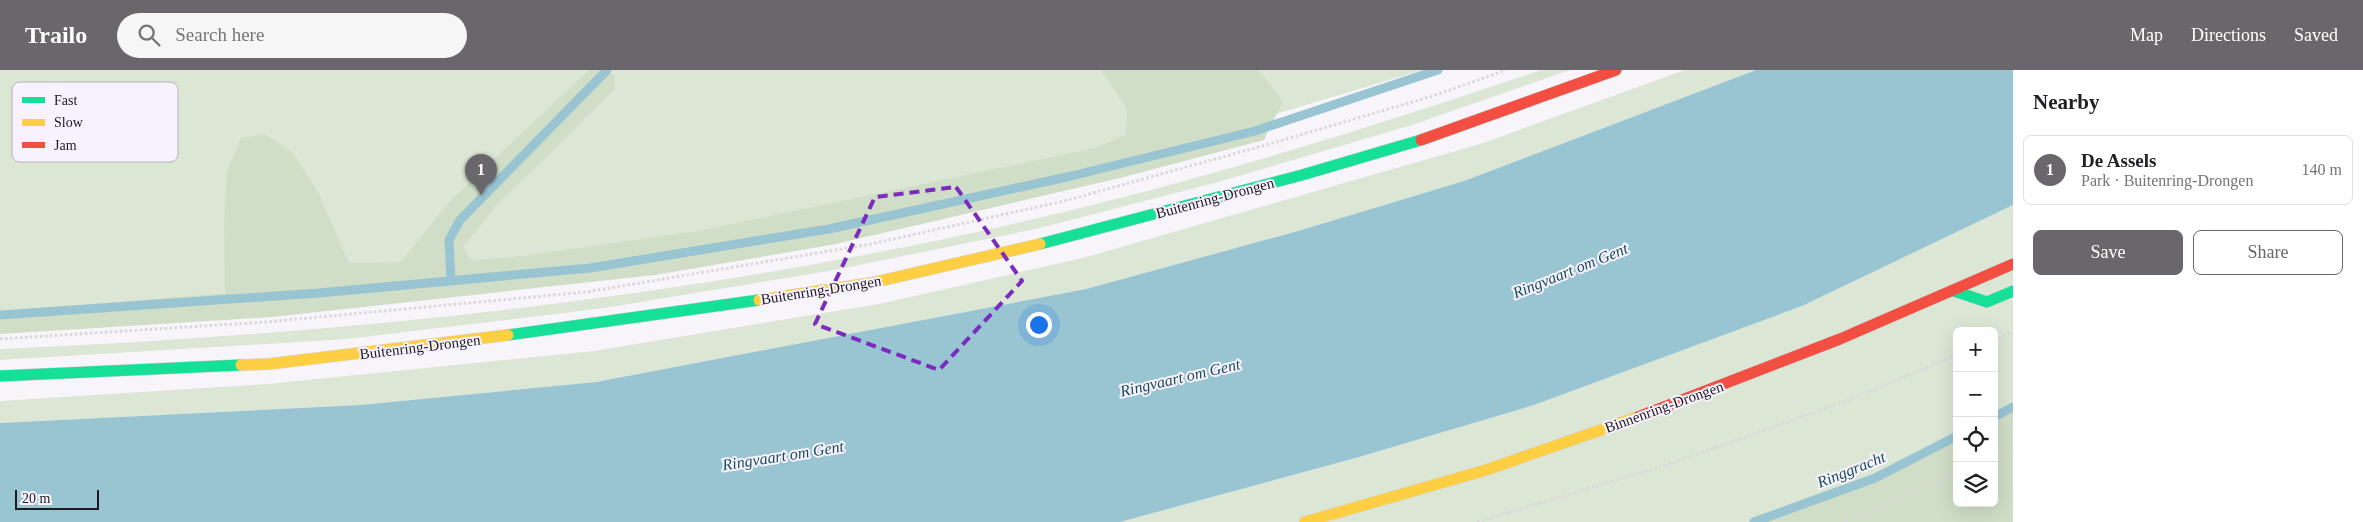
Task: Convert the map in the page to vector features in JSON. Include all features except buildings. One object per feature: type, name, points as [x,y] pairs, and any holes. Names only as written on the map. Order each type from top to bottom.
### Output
[{"type":"highway","name":"Buitenring-Drongen","points":[[0,376],[270,364],[583,326],[871,283],[1074,236],[1302,175],[1447,132],[1616,70]]},
{"type":"highway","name":"Binnenring-Drongen","points":[[1305,522],[1373,504],[1501,464],[1650,413],[1820,348],[2013,264]]},
{"type":"highway","points":[[1954,291],[1987,302],[2013,292]]},
{"type":"path","points":[[0,339],[266,322],[586,292],[870,244],[1074,199],[1436,95],[1506,70]]},
{"type":"path","points":[[1998,338],[2013,332]]},
{"type":"path","points":[[1477,522],[1676,462],[1843,402],[1953,357]]},
{"type":"path","points":[[1998,457],[2013,452]]},
{"type":"path","points":[[1844,522],[1953,476]]},
{"type":"highlighted area","points":[[956,187],[1022,281],[939,370],[815,324],[875,197]]},
{"type":"green space","points":[[0,70],[1423,70],[1266,117],[583,265],[0,311]]},
{"type":"green space","points":[[589,70],[604,70],[614,75],[615,89],[496,206],[463,247],[471,260],[515,257],[704,230],[1096,148],[1126,134],[1127,109],[1101,70],[1258,70],[1283,101],[1264,140],[1120,178],[831,245],[655,275],[272,317],[0,334],[0,311],[225,293],[224,223],[227,171],[241,138],[265,134],[293,153],[318,192],[349,263],[401,262],[450,201]]},
{"type":"green space","points":[[1541,70],[1570,70],[1412,125],[1222,181],[1036,229],[829,271],[605,308],[347,339],[0,360],[0,349],[260,333],[520,308],[778,271],[906,247],[1034,219],[1162,187],[1353,132]]},
{"type":"green space","points":[[1685,70],[1756,70],[1464,181],[1298,231],[1086,289],[596,382],[360,405],[0,423],[0,401],[267,384],[594,351],[879,304],[1083,258],[1480,144]]},
{"type":"green space","points":[[2013,205],[2013,522],[1120,522],[1359,457],[1534,405],[1802,306]]},
{"type":"green space","points":[[2013,407],[2013,522],[1754,522],[1875,478],[1953,438],[1953,507],[1998,507],[1998,415]]},
{"type":"water","name":"Ringvaart om Gent","points":[[1756,70],[2013,70],[2013,205],[1802,306],[1534,405],[1359,457],[1120,522],[0,522],[0,423],[360,405],[596,382],[1086,289],[1298,231],[1464,181]]},
{"type":"waterway","points":[[451,281],[449,240],[460,220],[607,70]]},
{"type":"waterway","points":[[0,315],[319,293],[590,268],[829,229],[1067,177],[1255,131],[1438,70]]},
{"type":"waterway","name":"Ringgracht","points":[[1998,415],[2013,407]]},
{"type":"waterway","name":"Ringgracht","points":[[1754,522],[1875,478],[1953,438]]},
{"type":"traffic: fast","points":[[1040,244],[1302,175],[1421,140]]},
{"type":"traffic: fast","points":[[1954,291],[1987,302],[2013,291]]},
{"type":"traffic: fast","points":[[508,335],[759,300]]},
{"type":"traffic: fast","points":[[0,376],[241,365]]},
{"type":"traffic: slow","points":[[759,300],[871,283],[1040,244]]},
{"type":"traffic: slow","points":[[241,365],[269,364],[508,335]]},
{"type":"traffic: slow","points":[[1305,522],[1486,470],[1638,417]]},
{"type":"traffic: jam","points":[[1421,140],[1616,70]]},
{"type":"traffic: jam","points":[[1638,417],[1840,339],[2013,264]]},
{"type":"place","name":"De Assels","points":[[481,195]]}]
